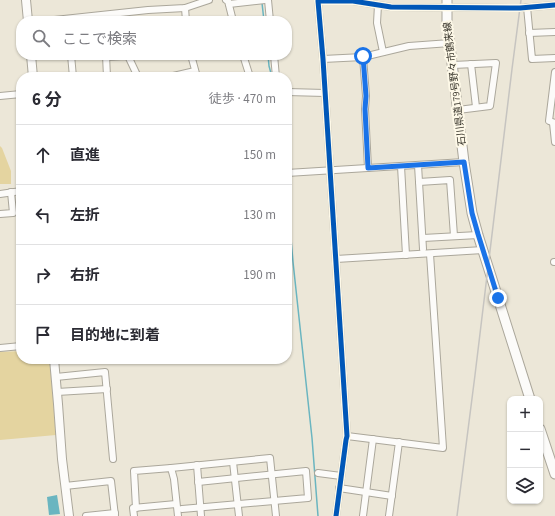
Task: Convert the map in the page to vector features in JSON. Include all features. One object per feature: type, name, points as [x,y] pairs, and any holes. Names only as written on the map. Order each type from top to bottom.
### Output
[{"type":"main road","name":"石川県道179号野々市鶴来線","points":[[447,4],[447,22],[464,162],[472,213],[529,396]]},
{"type":"main road","points":[[541,432],[555,474]]},
{"type":"street","points":[[26,0],[28,16]]},
{"type":"street","points":[[95,16],[148,10],[184,8],[209,0]]},
{"type":"street","points":[[231,16],[227,2],[262,0]]},
{"type":"street","points":[[268,0],[270,16]]},
{"type":"street","points":[[488,0],[488,8]]},
{"type":"street","points":[[515,8],[516,0]]},
{"type":"street","points":[[336,516],[347,436],[318,1],[354,1],[375,3],[391,7],[417,4],[447,4],[488,8],[515,8],[555,5]]},
{"type":"street","points":[[375,3],[377,23],[383,52]]},
{"type":"street","points":[[527,7],[532,59],[555,58]]},
{"type":"street","points":[[184,8],[185,16]]},
{"type":"street","points":[[529,33],[555,32]]},
{"type":"street","points":[[323,59],[363,56],[409,46],[450,43]]},
{"type":"street","points":[[363,56],[366,96],[365,109],[368,168]]},
{"type":"street","points":[[31,60],[33,72]]},
{"type":"street","points":[[71,60],[73,72]]},
{"type":"street","points":[[106,60],[107,72]]},
{"type":"street","points":[[130,60],[136,72]]},
{"type":"street","points":[[192,60],[195,72]]},
{"type":"street","points":[[245,60],[248,72]]},
{"type":"street","points":[[274,60],[276,72]]},
{"type":"street","points":[[453,65],[496,63],[490,106],[458,110]]},
{"type":"street","points":[[471,64],[476,108]]},
{"type":"street","points":[[555,72],[554,91],[549,121],[554,123],[555,142]]},
{"type":"street","points":[[292,92],[325,93]]},
{"type":"street","points":[[0,96],[16,94]]},
{"type":"street","points":[[292,173],[464,162]]},
{"type":"street","points":[[418,165],[423,249]]},
{"type":"street","points":[[401,166],[406,255]]},
{"type":"street","points":[[420,182],[450,180],[454,236]]},
{"type":"street","points":[[0,214],[13,213],[12,192]]},
{"type":"street","points":[[0,194],[16,192]]},
{"type":"street","points":[[423,238],[478,234]]},
{"type":"street","points":[[336,260],[483,250]]},
{"type":"street","points":[[347,436],[443,448],[430,254]]},
{"type":"street","points":[[0,348],[16,346]]},
{"type":"street","points":[[55,364],[62,459],[69,516]]},
{"type":"street","points":[[56,377],[105,372],[113,459]]},
{"type":"street","points":[[57,392],[107,389]]},
{"type":"street","points":[[363,516],[373,439]]},
{"type":"street","points":[[390,516],[399,442]]},
{"type":"street","points":[[136,508],[134,471],[270,458],[276,516]]},
{"type":"street","points":[[233,462],[239,516]]},
{"type":"street","points":[[197,465],[201,516]]},
{"type":"street","points":[[171,468],[174,479],[178,516]]},
{"type":"street","points":[[182,509],[308,498],[306,471],[198,482]]},
{"type":"street","points":[[318,473],[341,476]]},
{"type":"street","points":[[65,486],[111,481],[115,514],[86,516]]},
{"type":"street","points":[[339,488],[392,496]]},
{"type":"street","points":[[134,516],[133,508],[176,504]]},
{"type":"shaded area","points":[[0,146],[11,171],[11,184],[0,184]]},
{"type":"shaded area","points":[[16,351],[16,364],[50,364],[56,435],[0,440],[0,352]]},
{"type":"water","points":[[57,495],[60,514],[49,515],[47,497]]},
{"type":"waterway","points":[[262,3],[263,16]]},
{"type":"waterway","points":[[268,60],[271,72]]},
{"type":"waterway","points":[[292,250],[312,438],[318,516]]},
{"type":"railway","points":[[457,516],[521,0]]},
{"type":"cycle path","points":[[336,516],[347,436],[318,1],[353,1],[391,7],[520,8],[555,5]]},
{"type":"route","points":[[363,56],[366,96],[365,109],[368,168],[464,162],[472,213],[498,298]]}]
